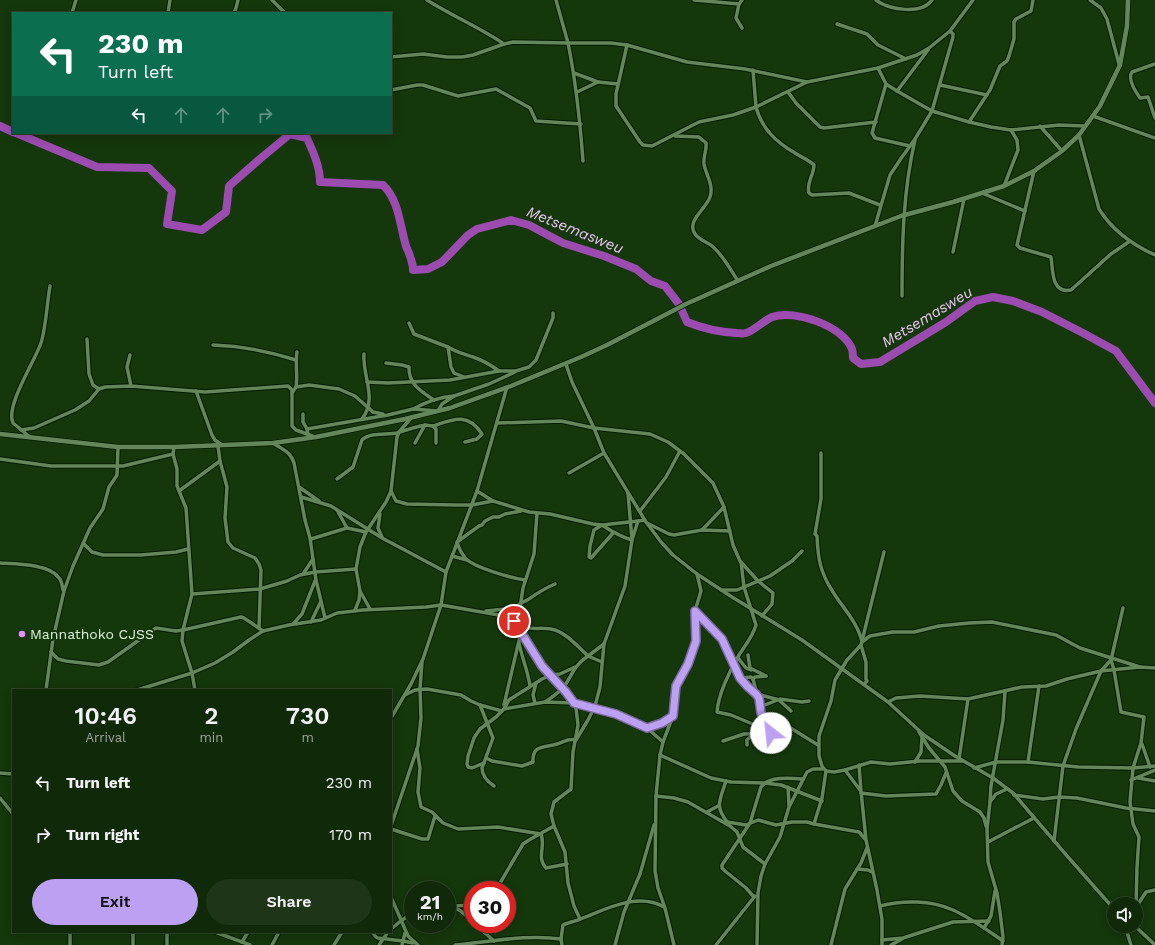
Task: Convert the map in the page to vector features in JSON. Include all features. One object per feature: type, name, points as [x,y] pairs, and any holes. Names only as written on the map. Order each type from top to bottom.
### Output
[{"type":"street","points":[[72,12],[76,0]]},
{"type":"street","points":[[168,12],[170,0]]},
{"type":"street","points":[[234,12],[238,0]]},
{"type":"street","points":[[272,0],[284,12]]},
{"type":"street","points":[[427,0],[489,34],[504,44]]},
{"type":"street","points":[[556,0],[568,43],[574,73],[581,124],[583,161]]},
{"type":"street","points":[[694,0],[739,4]]},
{"type":"street","points":[[742,0],[739,4],[736,18],[742,28]]},
{"type":"street","points":[[876,0],[888,6],[917,9],[924,7],[932,0]]},
{"type":"street","points":[[627,45],[616,94],[616,106],[640,142],[643,145],[652,146],[699,122],[733,115],[756,107],[807,82],[878,68],[906,59],[929,48],[950,31],[972,0]]},
{"type":"street","points":[[969,122],[987,96],[1000,66],[1010,56],[1014,39],[1014,22],[1016,19],[1031,11],[1033,0]]},
{"type":"street","points":[[1090,0],[1101,8],[1107,19],[1120,65]]},
{"type":"street","points":[[0,434],[118,447],[221,446],[273,443],[316,437],[412,418],[450,408],[507,387],[566,364],[607,345],[686,304],[772,266],[905,215],[964,199],[1004,186],[1034,171],[1062,151],[1079,135],[1094,116],[1120,65],[1127,26],[1128,0]]},
{"type":"street","points":[[837,24],[867,34],[878,45],[906,59]]},
{"type":"street","points":[[875,226],[890,175],[932,111],[953,38],[953,34],[950,31]]},
{"type":"street","points":[[392,57],[423,54],[462,57],[473,55],[504,44],[524,41],[611,44],[627,45],[687,62],[753,70],[807,82]]},
{"type":"street","points":[[897,91],[929,48]]},
{"type":"street","points":[[1155,64],[1132,72],[1130,79],[1140,98],[1148,97],[1155,118]]},
{"type":"street","points":[[878,68],[886,84],[897,91],[932,111],[969,122],[1011,130],[1040,126],[1085,126]]},
{"type":"street","points":[[753,70],[756,107],[761,122],[774,139],[783,147],[814,165],[808,187],[809,193],[812,195],[849,193],[880,205]]},
{"type":"street","points":[[574,73],[598,82],[618,84]]},
{"type":"street","points":[[577,92],[598,82]]},
{"type":"street","points":[[886,84],[872,133],[875,138],[910,146]]},
{"type":"street","points":[[392,90],[423,85],[458,96],[496,89],[530,108],[536,121],[581,124]]},
{"type":"street","points":[[940,86],[987,96]]},
{"type":"street","points":[[788,92],[796,103],[820,127],[824,128],[876,122]]},
{"type":"street","points":[[1094,116],[1155,138]]},
{"type":"street","points":[[1040,126],[1062,151]]},
{"type":"street","points":[[1004,186],[1018,150],[1017,140],[1011,130]]},
{"type":"street","points":[[1079,135],[1099,209],[1108,223],[1130,241],[1137,246],[1155,254]]},
{"type":"street","points":[[674,136],[698,137],[706,143],[704,164],[711,188],[711,195],[707,204],[694,221],[693,230],[698,238],[712,246],[718,252],[738,281]]},
{"type":"street","points":[[902,296],[902,246],[909,175],[915,139]]},
{"type":"street","points":[[1034,171],[1017,245],[1018,247],[1051,257],[1055,283],[1061,290],[1071,290],[1111,254],[1130,241]]},
{"type":"street","points":[[981,193],[1025,211]]},
{"type":"street","points":[[953,252],[964,199]]},
{"type":"street","points":[[30,437],[13,423],[12,414],[25,375],[40,345],[50,286]]},
{"type":"street","points":[[307,429],[386,415],[413,408],[421,404],[454,396],[489,384],[516,371],[529,367],[536,360],[553,318],[553,312]]},
{"type":"street","points":[[409,324],[414,334],[472,357],[499,370]]},
{"type":"street","points":[[87,339],[89,374],[94,385],[99,389]]},
{"type":"street","points":[[213,345],[235,346],[272,352],[296,360]]},
{"type":"street","points":[[448,347],[449,359],[454,373],[465,377]]},
{"type":"street","points":[[292,393],[296,387],[297,380],[297,352]]},
{"type":"street","points":[[362,419],[367,413],[370,393],[364,366],[364,354]]},
{"type":"street","points":[[130,355],[127,367],[131,386]]},
{"type":"street","points":[[386,363],[408,367],[412,382],[422,392],[434,400]]},
{"type":"street","points":[[566,364],[572,382],[604,453],[646,521],[661,542],[673,555],[720,590],[802,640],[840,669],[864,684],[888,702],[919,730],[961,760],[993,778],[1008,789],[1107,900]]},
{"type":"street","points":[[367,382],[388,383],[450,380],[499,370],[516,371]]},
{"type":"street","points":[[296,387],[309,385],[339,389],[355,396],[373,412],[386,415]]},
{"type":"street","points":[[21,430],[34,428],[75,410],[89,401],[99,389],[105,387],[131,386],[215,392],[288,386],[291,388],[292,393],[292,426],[296,430],[316,437]]},
{"type":"street","points":[[392,716],[423,659],[441,604],[446,572],[478,492],[507,387]]},
{"type":"street","points":[[196,391],[212,435],[221,446],[220,461],[227,487],[225,518],[228,542],[233,548],[255,558],[261,570],[260,628]]},
{"type":"street","points":[[438,411],[442,404],[454,396]]},
{"type":"street","points":[[413,408],[438,411]]},
{"type":"street","points":[[303,414],[303,422],[308,434]]},
{"type":"street","points":[[355,610],[359,600],[360,591],[356,569],[360,547],[367,531],[381,511],[391,491],[396,440],[399,432],[412,418]]},
{"type":"street","points":[[337,479],[352,467],[362,440],[365,438],[399,432],[416,426],[433,426],[452,419],[464,419],[476,425],[482,434],[476,439],[465,442]]},
{"type":"street","points":[[498,423],[561,421],[594,428],[650,434],[680,451],[710,479],[724,507],[733,545],[740,561],[744,587],[756,622],[755,628],[734,665],[717,712],[760,726],[770,731]]},
{"type":"street","points":[[415,443],[425,426]]},
{"type":"street","points":[[433,426],[436,429],[436,443]]},
{"type":"street","points":[[273,443],[292,456],[310,539],[316,580],[325,618]]},
{"type":"street","points":[[46,689],[51,652],[64,591],[73,566],[90,528],[105,506],[110,487],[118,475],[118,447]]},
{"type":"street","points":[[174,447],[173,454],[177,469],[177,483],[186,508],[192,594],[183,630],[182,641],[196,689]]},
{"type":"street","points":[[640,511],[666,477],[680,451]]},
{"type":"street","points":[[569,473],[604,453]]},
{"type":"street","points":[[821,453],[821,499],[815,534],[817,536],[818,560],[828,583],[858,630],[867,668],[867,681],[864,684]]},
{"type":"street","points":[[0,459],[51,466],[127,466],[173,454]]},
{"type":"street","points":[[179,491],[220,461]]},
{"type":"street","points":[[299,487],[321,502]]},
{"type":"street","points":[[391,491],[396,501],[407,504],[472,505],[493,501]]},
{"type":"street","points":[[478,492],[493,501],[522,510],[550,514],[593,524],[602,525],[646,521],[669,534],[674,535],[702,530],[730,531]]},
{"type":"street","points":[[628,492],[632,540]]},
{"type":"street","points":[[301,497],[321,502],[337,509],[367,531],[446,572]]},
{"type":"street","points":[[702,530],[724,507]]},
{"type":"street","points":[[337,509],[347,528]]},
{"type":"street","points":[[457,542],[482,525],[485,521],[493,517],[522,510]]},
{"type":"street","points":[[381,511],[378,528],[382,538]]},
{"type":"street","points":[[537,513],[534,554],[525,580],[520,603],[518,624],[521,632],[542,666],[563,688],[574,703],[578,716],[576,740],[573,752],[571,789],[554,802],[551,814],[562,845],[567,864],[568,883],[574,906],[580,919]]},
{"type":"street","points":[[576,740],[594,708],[600,687],[604,644],[625,586],[632,540],[638,521]]},
{"type":"street","points":[[602,525],[632,540]]},
{"type":"street","points":[[602,525],[594,530],[589,557],[591,558],[614,532]]},
{"type":"street","points":[[310,539],[347,528],[367,531]]},
{"type":"street","points":[[457,542],[460,551],[467,560]]},
{"type":"street","points":[[84,543],[92,552],[103,555],[141,555],[176,552],[188,549]]},
{"type":"street","points":[[720,590],[737,590],[770,576],[792,561],[802,551]]},
{"type":"street","points":[[862,644],[884,552]]},
{"type":"street","points":[[452,556],[467,560],[499,574],[525,580]]},
{"type":"street","points":[[303,574],[313,558]]},
{"type":"street","points":[[740,561],[758,581],[773,593],[772,604],[762,616]]},
{"type":"street","points":[[0,563],[40,568],[53,572],[59,577],[64,591]]},
{"type":"street","points":[[192,594],[260,589],[303,574],[356,569]]},
{"type":"street","points":[[674,945],[665,908],[658,888],[656,871],[656,796],[660,755],[663,742],[673,716],[676,686],[688,664],[696,641],[695,611],[701,591],[697,574]]},
{"type":"street","points":[[293,624],[302,614],[316,580]]},
{"type":"street","points":[[483,612],[516,608],[520,603],[528,600],[543,589],[555,584]]},
{"type":"street","points":[[360,591],[370,609]]},
{"type":"street","points":[[311,622],[321,601]]},
{"type":"street","points":[[141,689],[192,673],[220,660],[264,631],[293,624],[311,622],[337,613],[355,610],[426,607],[441,604],[506,617],[529,629],[543,628],[557,631],[566,636],[588,656],[602,662]]},
{"type":"street","points":[[1123,608],[1112,659],[1121,712],[1144,717],[1142,743],[1133,768],[1131,780],[1130,802],[1133,824],[1139,837],[1136,897]]},
{"type":"street","points":[[695,611],[722,639],[740,678],[759,698],[762,723],[760,728],[747,740],[747,745]]},
{"type":"street","points":[[51,652],[60,660],[99,666],[108,662],[153,629],[160,628],[176,631],[241,617],[264,631]]},
{"type":"street","points":[[814,824],[822,801],[824,770],[819,756],[819,736],[831,701],[835,680],[840,669],[847,660],[870,636],[921,631],[939,626],[992,622],[1056,636],[1080,648],[1140,667]]},
{"type":"street","points":[[503,710],[521,632]]},
{"type":"street","points":[[519,639],[522,656],[528,670],[530,686]]},
{"type":"street","points":[[484,763],[472,768],[468,767],[467,760],[477,732],[503,710],[509,700],[530,686],[551,675],[560,674],[575,667],[604,644]]},
{"type":"street","points":[[748,655],[749,664],[752,670]]},
{"type":"street","points":[[738,658],[746,668],[766,676],[755,677],[753,679],[751,677],[740,678]]},
{"type":"street","points":[[392,825],[417,749],[421,718],[420,689],[423,659]]},
{"type":"street","points":[[1054,842],[1063,766],[1076,729],[1101,671],[1112,659]]},
{"type":"street","points":[[545,702],[563,688],[575,667]]},
{"type":"street","points":[[888,702],[896,698],[920,696],[968,699],[1022,687],[1055,684],[1067,678],[1101,671],[1140,667],[1155,668]]},
{"type":"street","points":[[753,679],[756,694]]},
{"type":"street","points":[[535,703],[533,695],[536,683]]},
{"type":"street","points":[[1028,762],[1039,686]]},
{"type":"street","points":[[404,695],[420,689],[461,695],[480,705],[503,710],[545,702],[574,703],[616,714],[647,728],[663,742]]},
{"type":"street","points":[[1003,943],[996,889],[988,862],[987,829],[990,795],[1003,720],[1005,692]]},
{"type":"street","points":[[756,694],[779,700],[790,711]]},
{"type":"street","points":[[760,707],[780,699],[802,702],[809,701]]},
{"type":"street","points":[[961,760],[968,699]]},
{"type":"street","points":[[480,705],[493,738],[482,773],[486,780],[494,786]]},
{"type":"street","points":[[761,713],[770,731]]},
{"type":"street","points":[[647,728],[662,723],[673,716]]},
{"type":"street","points":[[770,731],[774,724],[781,722],[818,745]]},
{"type":"street","points":[[919,730],[922,738],[947,772],[953,791],[962,801],[980,812],[984,818],[987,829]]},
{"type":"street","points":[[723,741],[744,734],[770,731]]},
{"type":"street","points":[[922,738],[921,752],[923,761]]},
{"type":"street","points":[[486,758],[492,761],[522,766],[533,762],[534,753],[539,748],[571,739],[576,740]]},
{"type":"street","points":[[1142,743],[1150,767]]},
{"type":"street","points":[[417,749],[420,768],[418,792],[421,807],[432,812],[443,823],[458,829],[498,827],[541,834]]},
{"type":"street","points":[[915,762],[921,752]]},
{"type":"street","points":[[660,755],[704,776],[726,781],[764,783],[788,787],[822,801]]},
{"type":"street","points":[[757,945],[758,892],[761,876],[765,864],[780,837],[797,791],[809,770],[834,772],[871,762],[890,764],[961,760]]},
{"type":"street","points":[[974,768],[996,762],[1028,762],[1063,766],[1133,768],[1155,766]]},
{"type":"street","points":[[860,765],[866,840],[882,919],[882,945]]},
{"type":"street","points":[[845,770],[861,792],[886,796],[936,794],[947,772]]},
{"type":"street","points":[[1131,780],[1155,770]]},
{"type":"street","points":[[0,772],[12,774]]},
{"type":"street","points":[[1137,777],[1155,781]]},
{"type":"street","points":[[754,897],[722,866],[750,823],[761,787],[764,783],[770,780],[779,779],[803,779]]},
{"type":"street","points":[[726,781],[718,806],[728,824]]},
{"type":"street","points":[[788,787],[790,807]]},
{"type":"street","points":[[990,802],[996,794],[1008,789]]},
{"type":"street","points":[[1014,795],[1043,799],[1059,797],[1077,798],[1121,807],[1155,811]]},
{"type":"street","points":[[656,796],[682,800],[728,824],[737,832],[743,847],[765,864]]},
{"type":"street","points":[[0,798],[12,813]]},
{"type":"street","points":[[1121,807],[1130,802]]},
{"type":"street","points":[[707,812],[718,806]]},
{"type":"street","points":[[392,828],[422,839],[428,839],[435,816]]},
{"type":"street","points":[[988,842],[1034,818]]},
{"type":"street","points":[[615,945],[628,903],[640,874],[656,820]]},
{"type":"street","points":[[728,824],[742,825],[758,820],[776,825],[801,822],[859,832],[866,840]]},
{"type":"street","points":[[501,881],[523,844],[554,826]]},
{"type":"street","points":[[541,834],[543,839],[541,851],[542,863],[546,868],[567,864]]},
{"type":"street","points":[[831,945],[847,884],[857,869],[868,847]]},
{"type":"street","points":[[857,869],[872,872]]},
{"type":"street","points":[[984,928],[991,916],[996,889]]},
{"type":"street","points":[[1143,897],[1146,892],[1155,890]]},
{"type":"street","points":[[716,945],[758,892]]},
{"type":"street","points":[[392,900],[404,927]]},
{"type":"street","points":[[562,945],[561,939],[563,925],[614,906],[636,901],[652,902],[665,908]]},
{"type":"street","points":[[880,906],[899,902],[917,902],[934,904],[952,909],[984,928],[1003,943]]},
{"type":"street","points":[[456,909],[464,914]]},
{"type":"street","points":[[392,928],[402,920]]},
{"type":"street","points":[[882,940],[903,938],[953,922],[989,921]]},
{"type":"street","points":[[70,933],[70,945]]},
{"type":"street","points":[[133,945],[134,933]]},
{"type":"street","points":[[167,933],[167,945]]},
{"type":"street","points":[[218,933],[248,944]]},
{"type":"street","points":[[242,942],[247,933]]},
{"type":"street","points":[[276,933],[276,938]]},
{"type":"street","points":[[272,945],[278,933]]},
{"type":"street","points":[[334,945],[341,933]]},
{"type":"street","points":[[373,933],[376,937],[382,939],[418,945]]},
{"type":"street","points":[[379,945],[387,933]]},
{"type":"street","points":[[403,943],[405,933]]},
{"type":"street","points":[[406,933],[410,939],[418,945]]},
{"type":"street","points":[[485,933],[494,942]]},
{"type":"street","points":[[1127,933],[1131,945]]},
{"type":"street","points":[[1142,933],[1155,945]]},
{"type":"street","points":[[455,945],[533,937],[561,939]]},
{"type":"street","points":[[891,945],[903,938]]},
{"type":"waterway","name":"Metsemasweu","points":[[0,126],[12,132]]},
{"type":"waterway","name":"Metsemasweu","points":[[18,134],[97,167],[149,168],[172,191],[167,224],[202,230],[226,212],[229,186],[290,134]]},
{"type":"waterway","name":"Metsemasweu","points":[[290,134],[307,138],[314,154],[320,176],[320,182],[383,185],[396,206],[406,246],[412,261],[413,270],[428,269],[442,262],[468,235],[477,229],[511,220],[529,225],[563,243],[604,256],[636,269],[651,281],[665,286],[679,304],[687,322],[699,327],[724,332],[744,333],[753,330],[772,317],[793,315],[817,321],[839,333],[852,349],[853,358],[861,364],[880,362],[946,322],[975,301],[993,297],[1013,301],[1042,312],[1116,351],[1155,403]]},
{"type":"place","name":"Mannathoko CJSS","points":[[22,634]]},
{"type":"route","points":[[514,621],[542,666],[554,678],[574,703],[623,716],[647,728],[658,725],[673,716],[676,686],[688,664],[696,641],[695,611],[706,621],[726,645],[740,678],[759,698],[761,713],[765,722],[771,729],[771,733]]}]
